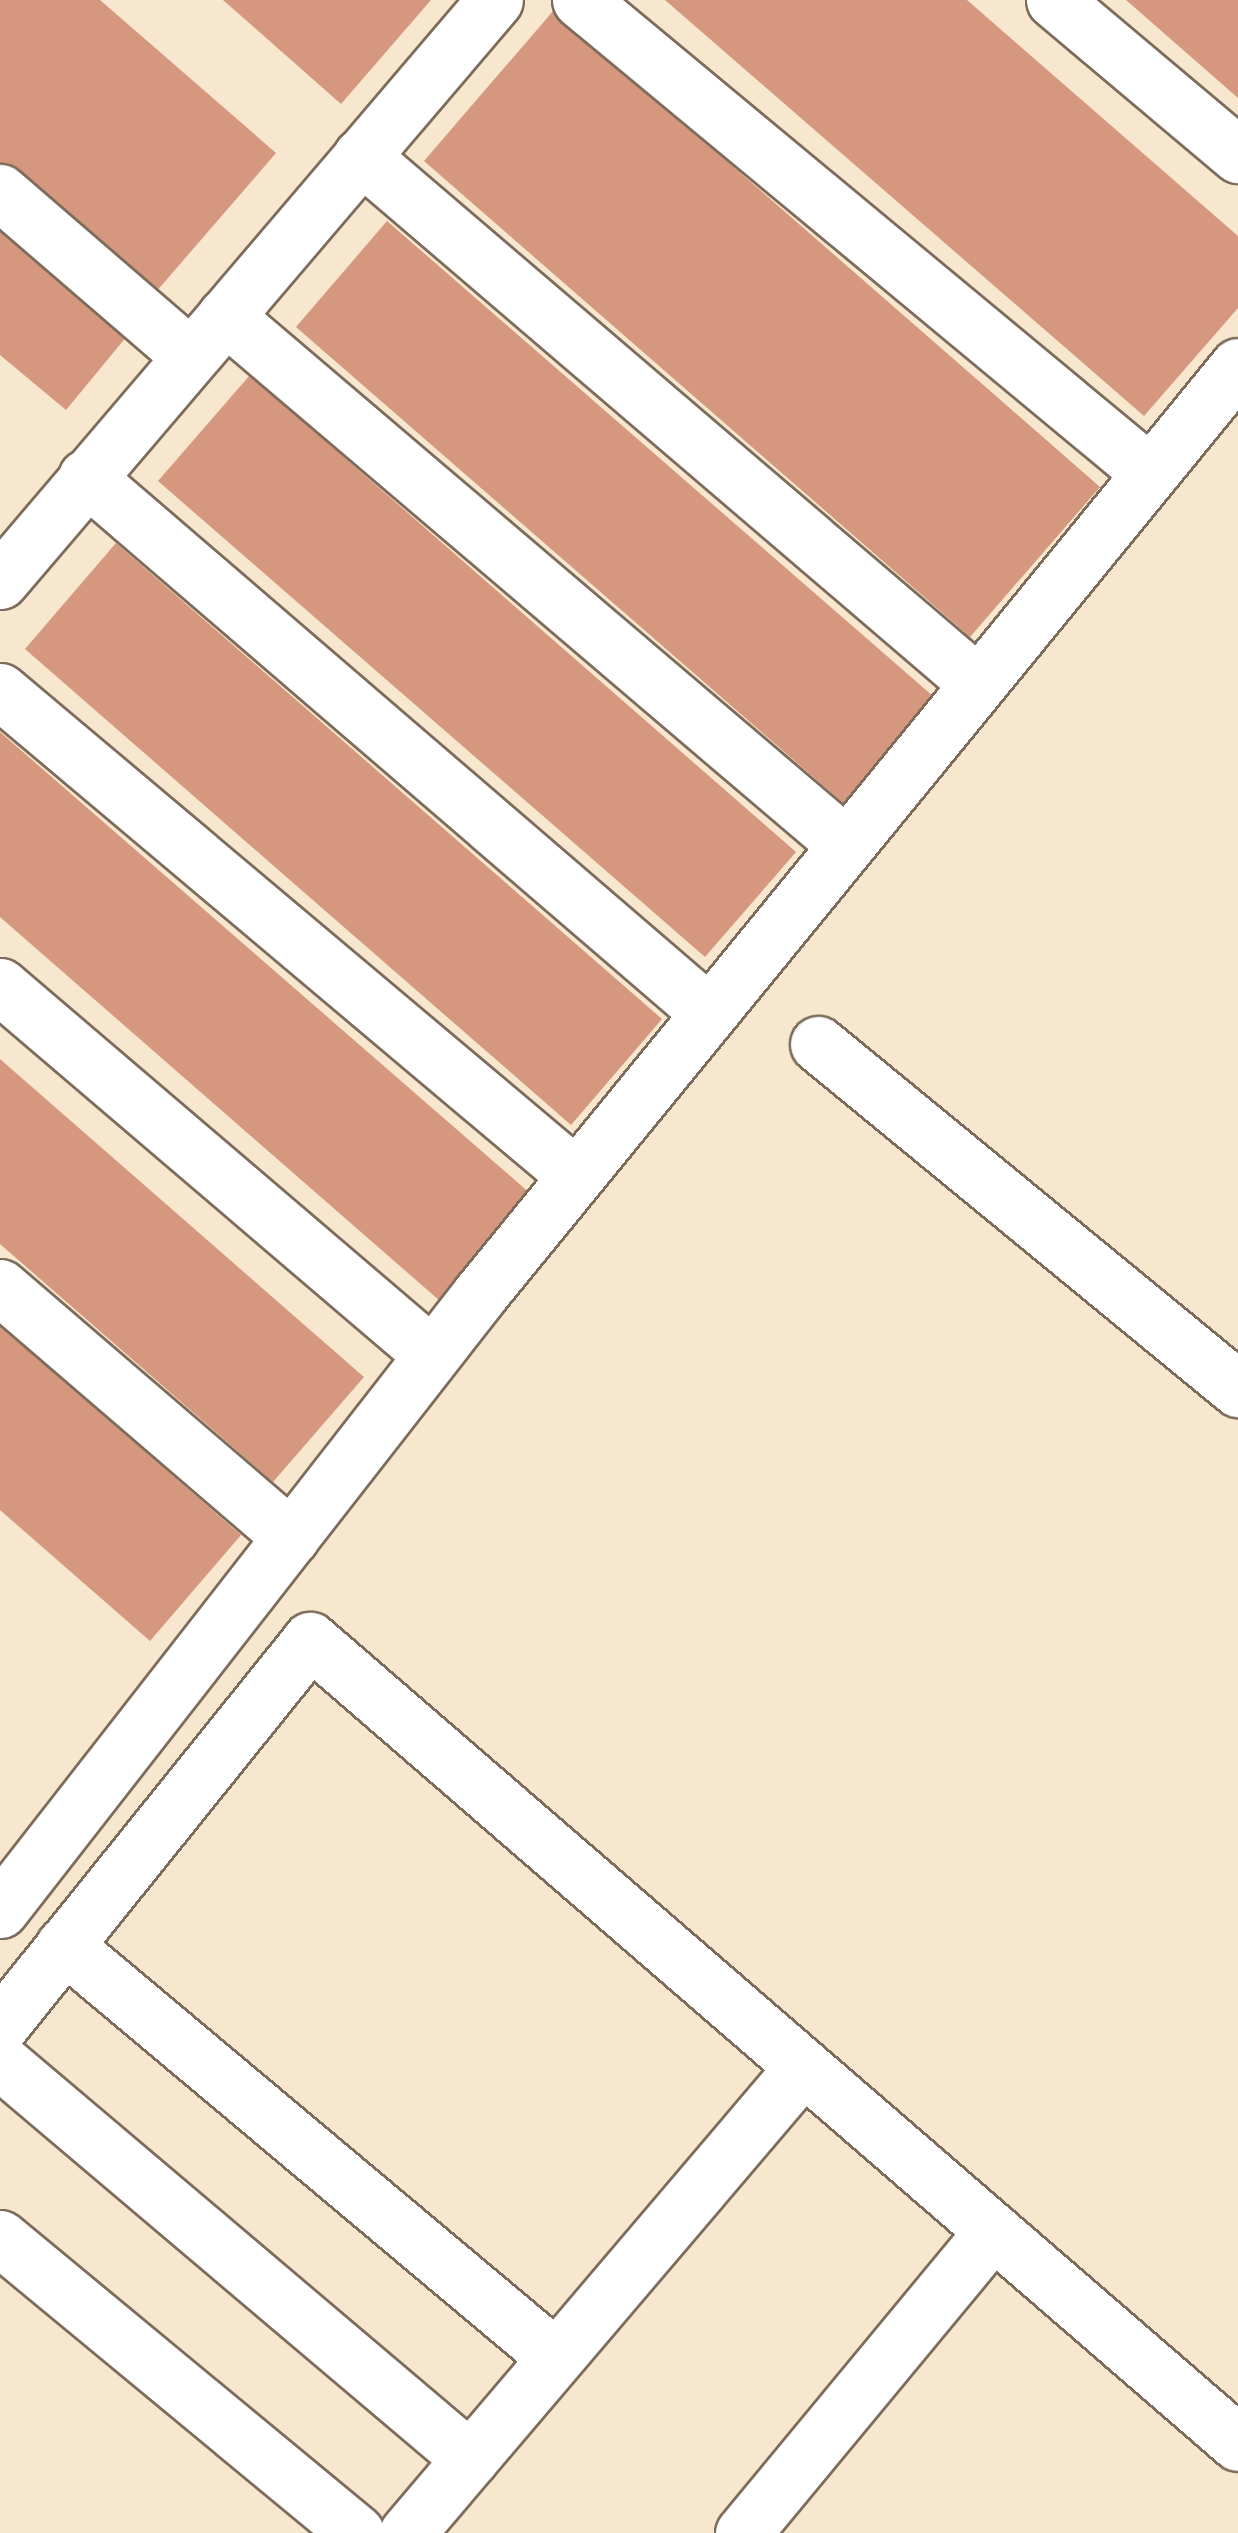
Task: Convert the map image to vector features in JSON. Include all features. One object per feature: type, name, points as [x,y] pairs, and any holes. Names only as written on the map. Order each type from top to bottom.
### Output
[{"type":"street","points":[[0,581],[495,0]]},
{"type":"street","points":[[580,0],[1150,472]]},
{"type":"street","points":[[1054,0],[1238,155]]},
{"type":"street","points":[[361,156],[977,683]]},
{"type":"street","points":[[0,192],[190,356]]},
{"type":"street","points":[[225,316],[846,845]]},
{"type":"street","points":[[0,1910],[432,1355],[1238,366]]},
{"type":"street","points":[[86,477],[709,1013]]},
{"type":"street","points":[[0,692],[576,1176]]},
{"type":"street","points":[[0,986],[432,1355]]},
{"type":"street","points":[[818,1044],[1238,1389]]},
{"type":"street","points":[[0,1286],[290,1537]]},
{"type":"street","points":[[0,2026],[310,1640],[1238,2443]]},
{"type":"street","points":[[64,1945],[556,2357]]},
{"type":"street","points":[[0,2061],[470,2459]]},
{"type":"street","points":[[408,2533],[803,2067]]},
{"type":"street","points":[[743,2533],[993,2231]]},
{"type":"street","points":[[0,2238],[356,2533]]},
{"type":"building","points":[[0,0],[100,0],[276,153],[149,300],[0,170]]},
{"type":"building","points":[[223,0],[431,0],[341,104]]},
{"type":"building","points":[[665,0],[967,0],[1238,236],[1238,308],[1144,416]]},
{"type":"building","points":[[1126,0],[1238,0],[1238,98]]},
{"type":"building","points":[[554,10],[1100,487],[970,637],[424,161]]},
{"type":"building","points":[[0,221],[132,330],[66,410],[0,355]]},
{"type":"building","points":[[387,221],[934,697],[843,803],[296,327]]},
{"type":"building","points":[[250,375],[796,852],[705,957],[158,481]]},
{"type":"building","points":[[116,543],[662,1019],[571,1125],[25,649]]},
{"type":"building","points":[[0,732],[532,1195],[440,1301],[0,917]]},
{"type":"building","points":[[0,1059],[364,1377],[273,1482],[0,1244]]},
{"type":"building","points":[[0,1325],[241,1535],[150,1641],[0,1510]]}]
